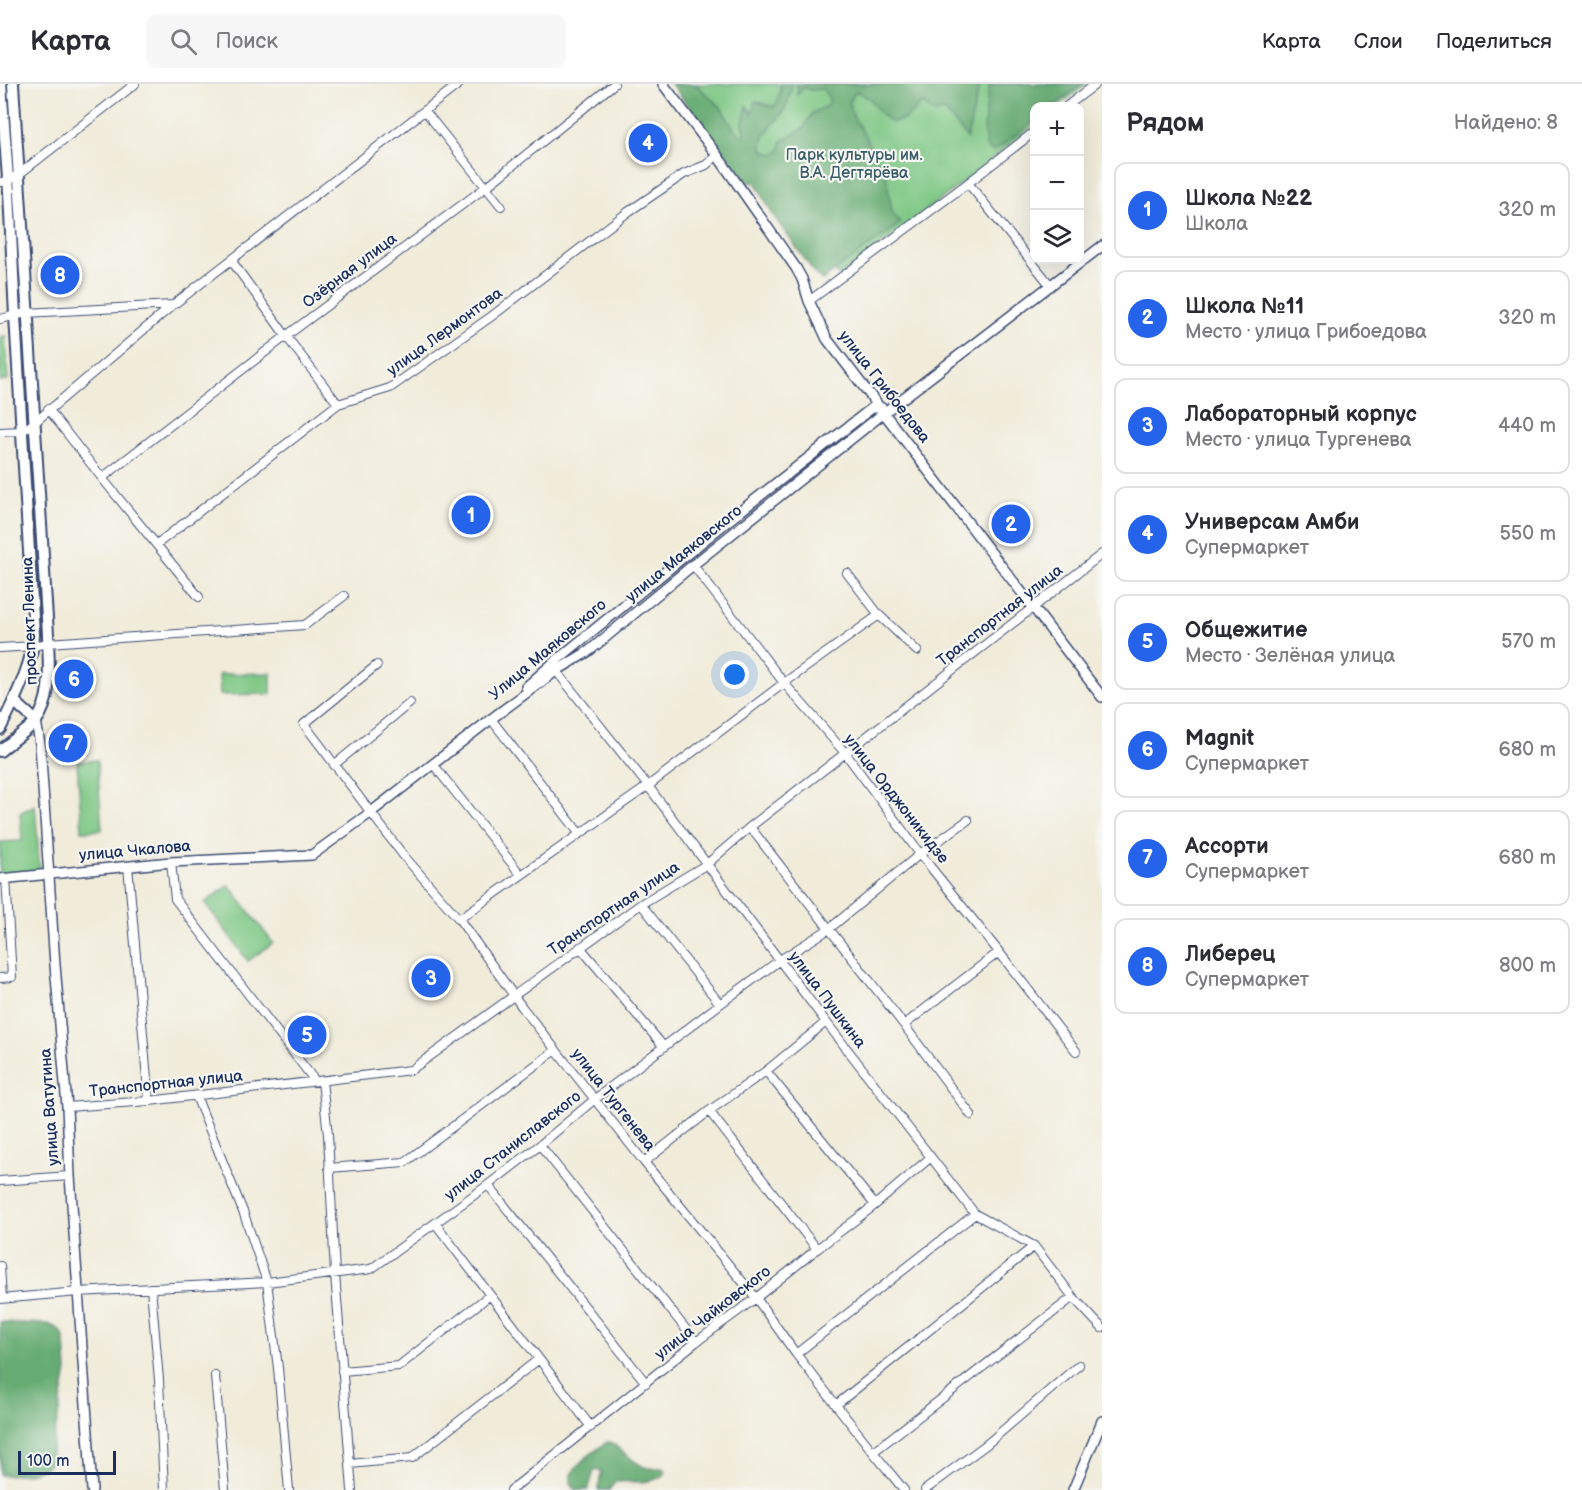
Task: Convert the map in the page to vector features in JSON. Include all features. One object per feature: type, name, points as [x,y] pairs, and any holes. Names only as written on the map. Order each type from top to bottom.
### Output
[{"type":"main road","name":"проспект Ленина","points":[[1,84],[9,180],[34,646],[15,702],[36,721],[48,692],[48,642],[26,314],[9,180],[13,84]]},
{"type":"main road","points":[[0,729],[15,702]]},
{"type":"main road","points":[[0,751],[36,721]]},
{"type":"street","points":[[9,180],[135,84]]},
{"type":"street","points":[[0,432],[22,431],[34,423],[173,305],[459,84]]},
{"type":"street","name":"Озёрная улица","points":[[102,478],[286,336],[486,187],[614,84]]},
{"type":"street","name":"улица Грибоедова","points":[[663,84],[796,268],[827,339],[1102,697]]},
{"type":"street","points":[[1072,102],[1096,84]]},
{"type":"street","points":[[425,111],[501,206]]},
{"type":"street","points":[[809,302],[1030,136]]},
{"type":"street","name":"улица Лермонтова","points":[[157,544],[338,404],[390,388],[492,315],[628,212],[684,174],[706,165],[717,156]]},
{"type":"street","points":[[968,183],[1051,286]]},
{"type":"street","name":"улица Маяковского","points":[[273,856],[312,855],[370,813],[554,668],[589,651],[883,410],[1102,246]]},
{"type":"street","points":[[231,260],[338,404]]},
{"type":"street","points":[[0,320],[26,314],[173,305]]},
{"type":"street","points":[[48,409],[199,597]]},
{"type":"street","name":"Улица Маяковского","points":[[554,668],[724,524],[870,410],[883,410]]},
{"type":"street","name":"Транспортная улица","points":[[67,1107],[196,1096],[411,1070],[641,904],[707,864],[750,827],[1102,554]]},
{"type":"street","name":"улица Орджоникидзе","points":[[693,565],[784,683],[846,754],[920,854],[1076,1051]]},
{"type":"street","points":[[847,573],[879,615],[917,651]]},
{"type":"street","points":[[0,648],[34,646],[48,642],[305,625],[344,596]]},
{"type":"street","points":[[459,919],[648,786],[784,683],[879,615]]},
{"type":"street","name":"улица Тургенева","points":[[377,665],[304,724],[370,813],[459,919],[556,1050],[644,1162],[756,1298],[796,1354],[904,1490]]},
{"type":"street","name":"улица Пушкина","points":[[554,668],[648,786],[826,1022],[975,1214],[1034,1246],[1073,1297],[1102,1328]]},
{"type":"street","points":[[334,765],[410,704]]},
{"type":"street","points":[[491,719],[579,833]]},
{"type":"street","name":"улица Ватутина","points":[[36,721],[40,744],[67,1107],[92,1490]]},
{"type":"street","points":[[433,764],[521,875]]},
{"type":"street","name":"улица Станиславского","points":[[1,1299],[78,1292],[267,1282],[370,1269],[488,1185],[595,1099],[720,1004],[780,960],[829,929],[920,854],[968,820]]},
{"type":"street","points":[[750,827],[904,1025],[970,1115]]},
{"type":"street","name":"улица Чкалова","points":[[3,878],[171,862],[273,856]]},
{"type":"street","points":[[171,862],[175,899],[318,1081],[328,1135],[334,1274],[352,1490]]},
{"type":"street","points":[[128,867],[149,1101]]},
{"type":"street","points":[[0,978],[12,977],[3,878]]},
{"type":"street","points":[[641,904],[720,1004]]},
{"type":"street","points":[[580,947],[664,1047]]},
{"type":"street","points":[[904,1025],[999,952]]},
{"type":"street","points":[[644,1162],[709,1111],[766,1071],[826,1022]]},
{"type":"street","points":[[329,1168],[405,1162],[556,1050]]},
{"type":"street","points":[[766,1071],[875,1205]]},
{"type":"street","points":[[196,1096],[244,1214],[267,1282],[278,1368],[289,1490]]},
{"type":"street","points":[[709,1111],[817,1249]]},
{"type":"street","points":[[540,1145],[696,1342]]},
{"type":"street","name":"улица Чайковского","points":[[511,1490],[696,1342],[875,1205],[932,1157]]},
{"type":"street","points":[[0,1180],[70,1176]]},
{"type":"street","points":[[488,1185],[646,1383]]},
{"type":"street","points":[[796,1354],[975,1214]]},
{"type":"street","points":[[435,1223],[591,1426]]},
{"type":"street","points":[[836,1404],[1034,1246]]},
{"type":"street","points":[[0,1266],[1,1299]]},
{"type":"street","points":[[151,1288],[159,1380],[164,1490]]},
{"type":"street","points":[[342,1371],[399,1366],[490,1295]]},
{"type":"street","points":[[873,1452],[1073,1297]]},
{"type":"street","points":[[350,1464],[412,1458],[539,1359]]},
{"type":"street","points":[[925,1490],[987,1444],[1079,1365]]},
{"type":"street","points":[[215,1376],[225,1490]]},
{"type":"street","points":[[1073,1490],[1102,1421]]},
{"type":"green space","points":[[671,84],[695,84],[720,106],[734,129],[742,136],[745,133],[743,123],[747,106],[752,114],[755,101],[774,107],[778,101],[781,84],[791,84],[785,109],[764,137],[762,148],[765,152],[775,154],[780,151],[782,141],[804,128],[812,113],[827,106],[830,100],[823,89],[809,90],[805,87],[797,95],[796,84],[980,84],[967,138],[945,111],[934,113],[922,103],[905,119],[891,123],[870,99],[856,91],[850,101],[850,108],[872,153],[885,169],[892,212],[901,223],[822,280],[773,215],[755,182],[748,183]]},
{"type":"green space","name":"Парк культуры им. В.А. Дегтярёва","points":[[689,84],[1087,84],[1063,102],[1030,102],[1030,128],[961,184],[839,276]]},
{"type":"green space","points":[[990,84],[1082,84],[1058,102],[1030,102],[1030,124],[995,151],[988,150],[985,117]]},
{"type":"green space","points":[[5,336],[8,380],[0,381],[0,337]]},
{"type":"green space","points":[[271,673],[271,694],[220,695],[219,674]]},
{"type":"green space","points":[[97,760],[102,830],[82,831],[77,762]]},
{"type":"green space","points":[[35,805],[40,871],[0,874],[0,842],[22,841],[20,813]]},
{"type":"green space","points":[[229,885],[273,943],[248,961],[205,903]]},
{"type":"green space","points":[[0,1322],[48,1324],[63,1334],[67,1371],[49,1464],[38,1471],[0,1475]]},
{"type":"green space","points":[[607,1442],[611,1442],[640,1465],[648,1468],[663,1468],[665,1472],[652,1480],[615,1482],[609,1490],[599,1490],[601,1471],[597,1469],[594,1471],[588,1490],[575,1490],[571,1483],[574,1470],[584,1459]]},
{"type":"place","name":"Универсам Амби","points":[[648,143]]},
{"type":"place","name":"Либерец","points":[[60,275]]},
{"type":"place","name":"Школа №22","points":[[471,515]]},
{"type":"place","name":"Школа №11","points":[[1011,524]]},
{"type":"place","name":"Magnit","points":[[74,679]]},
{"type":"place","name":"Ассорти","points":[[68,743]]},
{"type":"place","name":"Лабораторный корпус","points":[[431,978]]},
{"type":"place","name":"Общежитие","points":[[307,1035]]}]
